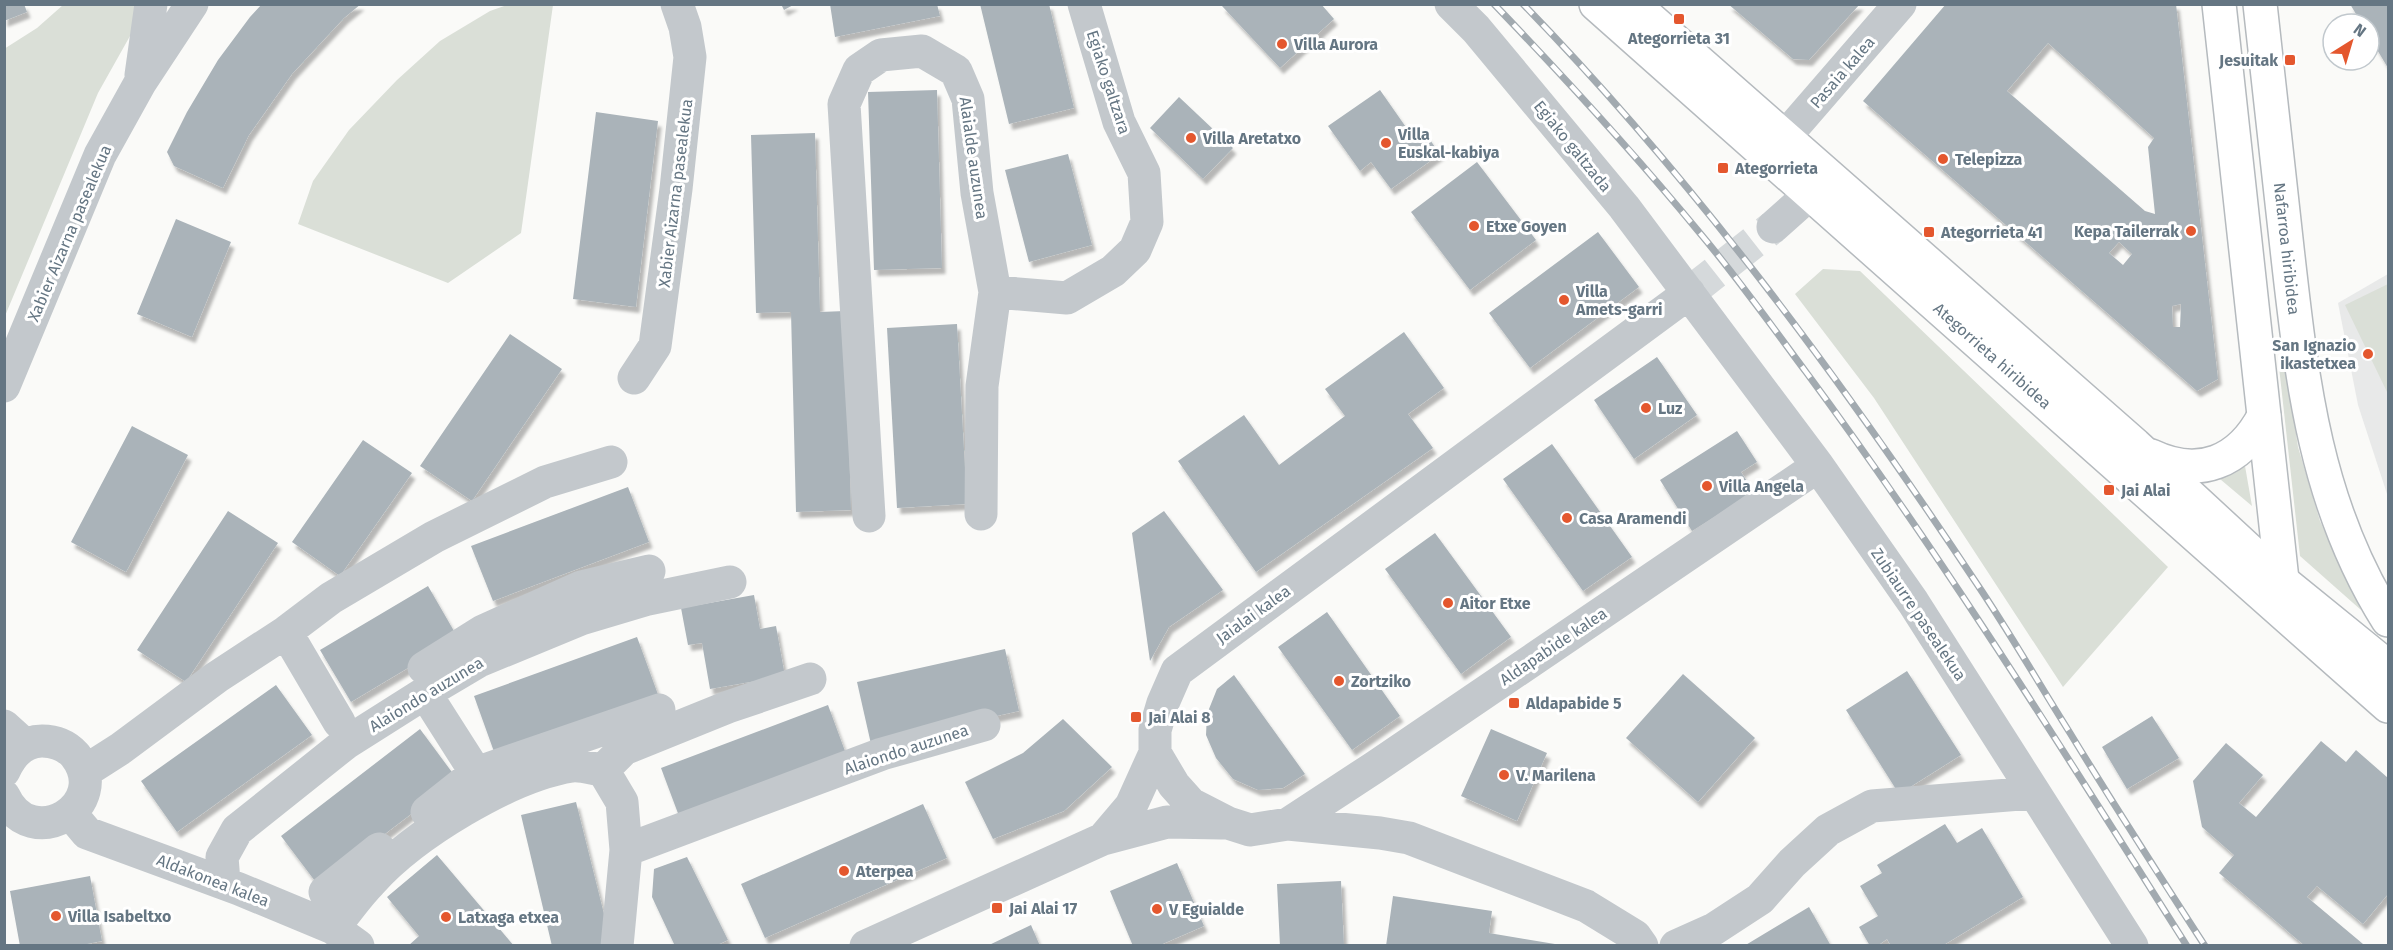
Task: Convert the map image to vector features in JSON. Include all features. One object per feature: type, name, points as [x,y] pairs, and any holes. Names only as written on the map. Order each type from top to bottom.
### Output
[{"type":"main road","name":"Ategorrieta hiribidea","points":[[1596,4],[1813,180],[2287,618],[2388,706]]},
{"type":"main road","name":"Ategorrieta hiribidea","points":[[1633,4],[1781,152]]},
{"type":"main road","points":[[2219,4],[2287,618]]},
{"type":"main road","name":"Nafarroa hiribidea","points":[[2260,4],[2299,352],[2313,433],[2338,519],[2357,563],[2388,620]]},
{"type":"main road","name":"Ategorrieta hiribidea","points":[[1813,180],[2135,445],[2282,580],[2388,667]]},
{"type":"main road","points":[[2135,445],[2148,455],[2164,462],[2180,466],[2206,465],[2231,456],[2256,431],[2264,416]]},
{"type":"street","name":"Xabier Aizarna pasealekua","points":[[140,83],[151,4]]},
{"type":"street","name":"Xabier Aizarna pasealekua","points":[[4,387],[100,155],[140,83],[192,4]]},
{"type":"street","name":"Xabier Aizarna pasealekua","points":[[634,378],[655,346],[679,168],[690,57],[686,27],[677,4]]},
{"type":"street","name":"Egiako galtzara","points":[[995,292],[1067,298],[1113,271],[1136,250],[1147,222],[1144,173],[1119,122],[1084,4]]},
{"type":"street","name":"Egiako galtzada","points":[[1451,4],[1476,29],[1562,131],[1689,293]]},
{"type":"street","name":"Pasaia kalea","points":[[1781,152],[1900,4]]},
{"type":"street","name":"Alaialde auzunea","points":[[869,516],[844,104],[859,70],[881,55],[922,51],[956,71],[968,99],[977,193],[995,292],[982,386],[981,514]]},
{"type":"street","points":[[1773,227],[1813,180]]},
{"type":"street","name":"Zubiaurre pasealekua","points":[[1689,293],[1818,466],[1913,602],[2132,945]]},
{"type":"street","name":"Jaialai kalea","points":[[866,945],[1103,839],[1131,806],[1155,753],[1155,730],[1163,703],[1177,671],[1689,293]]},
{"type":"street","points":[[84,772],[120,749],[217,677],[286,632],[331,598],[434,537],[544,482],[611,462]]},
{"type":"street","name":"Aldapabide kalea","points":[[1288,824],[1376,767],[1818,466]]},
{"type":"street","points":[[214,821],[339,722],[483,631],[581,587],[649,571]]},
{"type":"street","name":"Alaiondo auzunea","points":[[224,882],[222,857],[237,830],[346,743],[425,693],[479,661],[581,620],[648,599],[730,582]]},
{"type":"street","points":[[286,632],[339,722]]},
{"type":"street","points":[[603,770],[624,748],[728,707],[810,679]]},
{"type":"street","points":[[425,693],[476,773]]},
{"type":"street","points":[[325,892],[476,773],[659,710]]},
{"type":"street","name":"Alaiondo auzunea","points":[[626,850],[882,754],[984,725]]},
{"type":"street","points":[[4,771],[11,756],[15,735],[39,741],[56,742],[70,750],[84,772],[85,784],[82,798],[70,814],[56,821],[38,823],[16,813],[4,796]]},
{"type":"street","points":[[1155,753],[1174,785],[1191,804],[1228,823]]},
{"type":"street","points":[[346,937],[372,880],[412,845],[472,805],[524,778],[574,766],[603,770]]},
{"type":"street","points":[[603,770],[622,802],[626,850],[617,945]]},
{"type":"street","points":[[1676,945],[1714,929],[1760,900],[1792,862],[1828,830],[1872,806],[2034,793]]},
{"type":"street","name":"Aldakonea kalea","points":[[70,814],[87,833],[224,882],[346,937]]},
{"type":"street","points":[[1103,839],[1167,822],[1228,823]]},
{"type":"street","name":"Aldapabide kalea","points":[[1228,823],[1250,830],[1288,824],[1380,833],[1428,844],[1586,906],[1635,936],[1642,945]]},
{"type":"shaded area","points":[[63,5],[140,5],[130,36],[98,93],[5,316],[4,49],[37,28]]},
{"type":"shaded area","points":[[507,5],[553,5],[521,233],[448,283],[298,224],[313,181],[349,130],[397,80],[440,41],[490,11]]},
{"type":"shaded area","points":[[1823,269],[1860,271],[2168,567],[2063,687],[1874,398],[1795,294]]},
{"type":"shaded area","name":"San Ignazio ikastetxea","points":[[2388,274],[2388,497],[2358,405],[2338,303]]},
{"type":"shaded area","points":[[2388,284],[2388,394],[2345,305]]},
{"type":"shaded area","points":[[2279,367],[2286,367],[2298,447],[2320,521],[2361,610],[2300,556]]},
{"type":"shaded area","points":[[2245,466],[2252,506],[2214,474]]},
{"type":"building","points":[[4,4],[24,4],[27,12],[4,21]]},
{"type":"building","points":[[262,4],[361,4],[344,18],[292,74],[249,135],[223,188],[174,166],[167,152],[187,112],[218,60]]},
{"type":"building","points":[[781,4],[795,4],[784,10]]},
{"type":"building","points":[[830,4],[937,4],[940,16],[835,37]]},
{"type":"building","points":[[980,4],[1049,4],[1074,108],[1009,124]]},
{"type":"building","name":"Villa Aurora","points":[[1224,4],[1321,4],[1334,19],[1280,68],[1222,6]]},
{"type":"building","points":[[1728,4],[1860,4],[1809,60],[1793,59]]},
{"type":"building","points":[[1946,4],[2176,4],[2218,379],[2197,391],[1863,101]],"holes":[[[2048,43],[2154,138],[2148,147],[2155,214],[2145,211],[2007,91]],[[2119,242],[2132,254],[2123,265],[2109,253]],[[2181,304],[2180,327],[2173,327],[2172,306]]]},
{"type":"building","points":[[2350,4],[2388,4],[2388,68],[2381,56],[2381,12],[2355,12]]},
{"type":"building","points":[[937,90],[942,268],[874,270],[868,92]]},
{"type":"building","name":"Villa Euskal-kabiya","points":[[1380,90],[1410,133],[1420,126],[1440,154],[1391,189],[1371,162],[1360,171],[1328,126]]},
{"type":"building","name":"Villa Aretatxo","points":[[1179,97],[1233,148],[1203,179],[1150,128]]},
{"type":"building","points":[[596,112],[658,121],[636,307],[573,299]]},
{"type":"building","points":[[815,133],[820,312],[845,311],[851,510],[796,512],[791,312],[756,313],[751,135]]},
{"type":"building","points":[[1068,154],[1092,245],[1029,262],[1005,170]]},
{"type":"building","name":"Etxe Goyen","points":[[1477,162],[1536,240],[1470,290],[1411,212]]},
{"type":"building","points":[[176,219],[231,242],[192,337],[137,314]]},
{"type":"building","name":"Villa Amets-garri","points":[[1598,232],[1639,287],[1530,368],[1489,313]]},
{"type":"building","points":[[957,324],[967,504],[897,508],[887,328]]},
{"type":"building","points":[[1404,332],[1444,388],[1408,414],[1433,448],[1256,572],[1178,461],[1244,415],[1279,465],[1345,416],[1325,389]]},
{"type":"building","points":[[510,334],[562,369],[472,501],[420,466]]},
{"type":"building","name":"Luz","points":[[1657,357],[1697,415],[1634,459],[1594,400]]},
{"type":"building","points":[[132,426],[188,455],[126,572],[71,542]]},
{"type":"building","name":"Villa Angela","points":[[1737,431],[1757,462],[1741,472],[1754,492],[1692,531],[1660,480]]},
{"type":"building","points":[[363,440],[412,473],[340,576],[292,542]]},
{"type":"building","name":"Casa Aramendi","points":[[1552,444],[1632,557],[1583,591],[1503,479]]},
{"type":"building","points":[[628,487],[649,542],[493,601],[471,546]]},
{"type":"building","points":[[228,511],[278,543],[186,682],[137,650]]},
{"type":"building","points":[[1164,511],[1223,590],[1169,627],[1150,661],[1132,533]]},
{"type":"building","name":"Aitor Etxe","points":[[1435,533],[1511,637],[1461,674],[1385,569]]},
{"type":"building","points":[[428,586],[458,638],[351,702],[320,650]]},
{"type":"building","points":[[754,595],[760,629],[776,626],[785,676],[710,689],[702,643],[688,645],[681,608]]},
{"type":"building","name":"Zortziko","points":[[1327,612],[1400,716],[1352,750],[1278,647]]},
{"type":"building","points":[[637,637],[660,700],[497,760],[474,696]]},
{"type":"building","points":[[1005,649],[1019,711],[871,744],[857,682]]},
{"type":"building","points":[[1907,671],[1961,755],[1899,794],[1846,710]]},
{"type":"building","points":[[1683,674],[1755,738],[1698,802],[1626,738]]},
{"type":"building","points":[[1234,675],[1305,774],[1283,788],[1258,790],[1233,779],[1216,758],[1206,735],[1207,714],[1217,689]]},
{"type":"building","points":[[276,685],[312,735],[177,832],[141,781]]},
{"type":"building","points":[[828,705],[849,762],[682,824],[661,768]]},
{"type":"building","points":[[2152,716],[2179,758],[2127,789],[2102,747]]},
{"type":"building","points":[[1063,719],[1112,767],[1064,811],[993,839],[965,782],[1023,753]]},
{"type":"building","points":[[420,729],[457,779],[318,885],[281,836]]},
{"type":"building","name":"V. Marilena","points":[[1491,729],[1547,753],[1517,821],[1461,796]]},
{"type":"building","points":[[2321,741],[2346,762],[2356,750],[2388,778],[2388,894],[2363,924],[2317,886],[2307,897],[2363,944],[2362,946],[2305,946],[2219,873],[2234,855],[2202,827],[2193,781],[2226,743],[2263,775],[2239,803],[2256,817]]},
{"type":"building","points":[[576,802],[612,946],[552,946],[521,815]]},
{"type":"building","name":"Aterpea","points":[[923,804],[947,858],[765,938],[741,884]]},
{"type":"building","points":[[1945,824],[1957,843],[1982,828],[2023,897],[1942,946],[1891,946],[1887,939],[1877,946],[1870,946],[1859,927],[1878,916],[1860,886],[1882,873],[1877,865]]},
{"type":"building","name":"Latxaga etxea","points":[[437,855],[514,946],[408,946],[419,936],[387,897]]},
{"type":"building","points":[[687,857],[728,940],[715,946],[675,946],[652,897],[654,869]]},
{"type":"building","name":"V Eguialde","points":[[1177,863],[1204,926],[1158,946],[1133,946],[1110,891]]},
{"type":"building","name":"Villa Isabeltxo","points":[[90,876],[102,941],[77,946],[20,946],[10,891]]},
{"type":"building","points":[[1341,881],[1344,946],[1280,946],[1277,884]]},
{"type":"building","points":[[1393,896],[1492,911],[1489,933],[1567,946],[1386,946]]},
{"type":"building","points":[[1809,907],[1831,946],[1744,946]]},
{"type":"building","points":[[1031,925],[1040,946],[987,946]]},
{"type":"tunnel","points":[[1689,293],[1773,227]]},
{"type":"railway","points":[[1494,4],[1599,116],[1754,301],[1906,512],[2049,728],[2187,946]]},
{"type":"railway","points":[[1523,4],[1647,140],[1706,211],[1819,357],[1926,507],[1989,602],[2205,946]]},
{"type":"place","name":"Ategorrieta 31","points":[[1679,19]]},
{"type":"place","name":"Villa Aurora","points":[[1282,44]]},
{"type":"place","name":"Jesuitak","points":[[2290,60]]},
{"type":"place","name":"Villa Aretatxo","points":[[1191,138]]},
{"type":"place","name":"Villa Euskal-kabiya","points":[[1386,143]]},
{"type":"place","name":"Telepizza","points":[[1943,159]]},
{"type":"place","name":"Ategorrieta","points":[[1723,168]]},
{"type":"place","name":"Etxe Goyen","points":[[1474,226]]},
{"type":"place","name":"Kepa Tailerrak","points":[[2191,231]]},
{"type":"place","name":"Ategorrieta 41","points":[[1929,232]]},
{"type":"place","name":"Villa Amets-garri","points":[[1564,300]]},
{"type":"place","name":"San Ignazio ikastetxea","points":[[2368,354]]},
{"type":"place","name":"Luz","points":[[1646,408]]},
{"type":"place","name":"Villa Angela","points":[[1707,486]]},
{"type":"place","name":"Jai Alai","points":[[2109,490]]},
{"type":"place","name":"Casa Aramendi","points":[[1567,518]]},
{"type":"place","name":"Aitor Etxe","points":[[1448,603]]},
{"type":"place","name":"Zortziko","points":[[1339,681]]},
{"type":"place","name":"Aldapabide 5","points":[[1514,703]]},
{"type":"place","name":"Jai Alai 8","points":[[1136,717]]},
{"type":"place","name":"V. Marilena","points":[[1504,775]]},
{"type":"place","name":"Aterpea","points":[[844,871]]},
{"type":"place","name":"Jai Alai 17","points":[[997,908]]},
{"type":"place","name":"V Eguialde","points":[[1157,909]]},
{"type":"place","name":"Villa Isabeltxo","points":[[56,916]]},
{"type":"place","name":"Latxaga etxea","points":[[446,917]]}]
